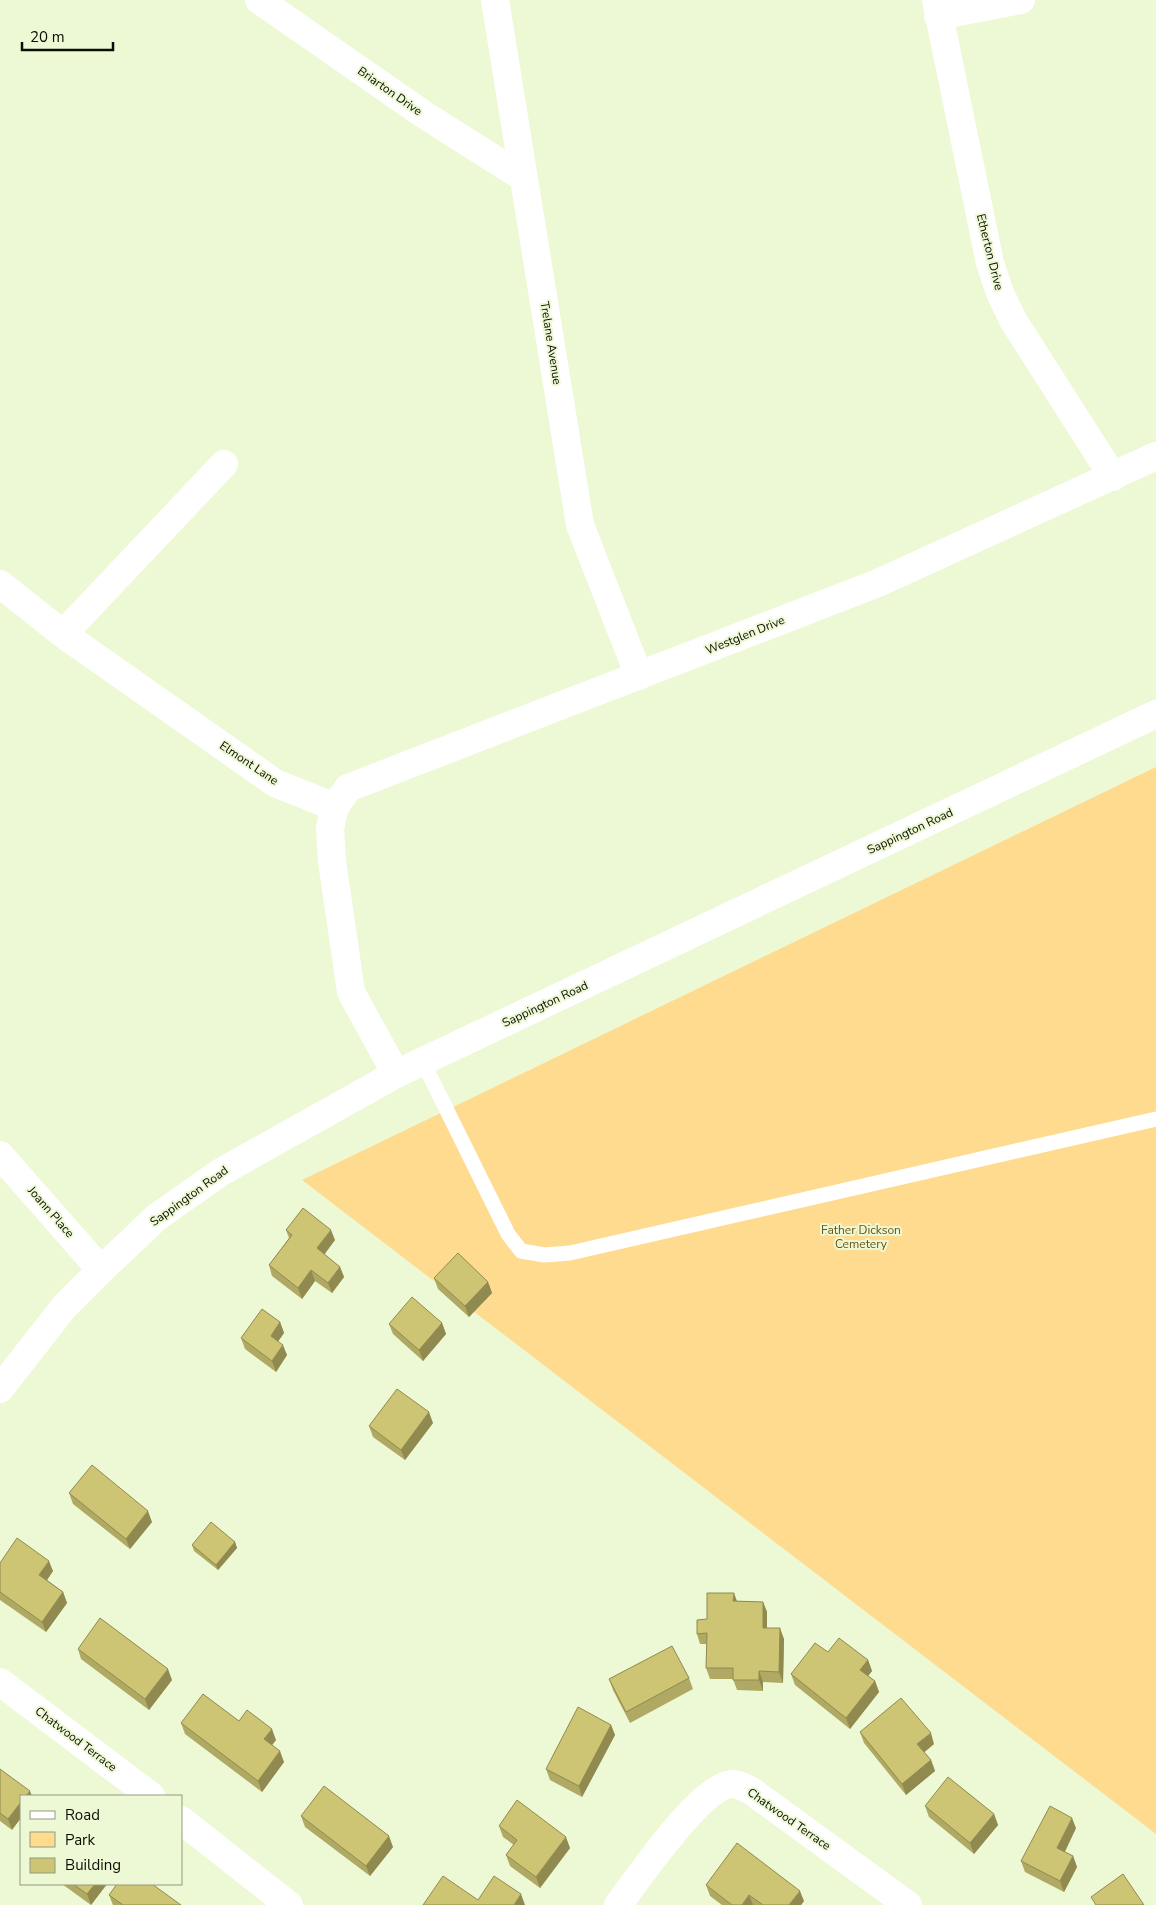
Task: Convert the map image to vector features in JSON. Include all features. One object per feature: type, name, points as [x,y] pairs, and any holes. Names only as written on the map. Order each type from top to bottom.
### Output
[{"type":"street","name":"Briarton Drive","points":[[259,0],[423,114],[524,178]]},
{"type":"street","name":"Trelane Avenue","points":[[495,0],[580,525],[639,676]]},
{"type":"street","points":[[937,8],[1021,0]]},
{"type":"street","name":"Etherton Drive","points":[[937,8],[990,263],[1000,293],[1014,320],[1113,477]]},
{"type":"street","name":"Westglen Drive","points":[[335,807],[348,788],[878,583],[1156,456]]},
{"type":"street","points":[[62,634],[224,464]]},
{"type":"street","name":"Elmont Lane","points":[[0,584],[62,634],[275,783],[335,807]]},
{"type":"street","name":"Sappington Road","points":[[0,1389],[64,1308],[101,1270],[157,1217],[221,1172],[396,1074],[1156,714]]},
{"type":"street","points":[[335,807],[330,828],[332,861],[351,992],[396,1074]]},
{"type":"street","name":"Joann Place","points":[[0,1155],[101,1270]]},
{"type":"street","name":"Chatwood Terrace","points":[[0,1682],[150,1795]]},
{"type":"street","name":"Chatwood Terrace","points":[[618,1905],[670,1835],[703,1801],[718,1789],[732,1784],[750,1790],[908,1905]]},
{"type":"street","points":[[182,1821],[289,1905]]},
{"type":"lane","points":[[423,1062],[508,1234],[522,1251],[545,1255],[570,1253],[1156,1119]]},
{"type":"green space","name":"Father Dickson Cemetery","points":[[1156,767],[1156,1834],[302,1180]]},
{"type":"building","points":[[303,1208],[331,1230],[317,1248],[340,1267],[328,1283],[311,1270],[298,1288],[269,1265],[292,1235],[286,1230]]},
{"type":"building","points":[[458,1253],[488,1282],[465,1306],[434,1278]]},
{"type":"building","points":[[412,1297],[442,1323],[419,1350],[389,1324]]},
{"type":"building","points":[[262,1309],[280,1322],[271,1336],[283,1345],[272,1361],[241,1338]]},
{"type":"building","points":[[397,1389],[429,1412],[401,1450],[369,1426]]},
{"type":"building","points":[[92,1465],[148,1511],[126,1539],[69,1493]]},
{"type":"building","points":[[211,1522],[235,1542],[216,1565],[192,1545]]},
{"type":"building","points":[[17,1538],[49,1561],[39,1575],[63,1592],[42,1622],[0,1592],[0,1563]]},
{"type":"building","points":[[707,1593],[734,1593],[733,1601],[763,1602],[763,1628],[780,1628],[779,1672],[759,1671],[759,1680],[733,1680],[733,1668],[706,1668],[707,1633],[697,1634],[697,1620],[707,1619]]},
{"type":"building","points":[[100,1618],[168,1669],[145,1699],[78,1649]]},
{"type":"building","points":[[839,1638],[868,1660],[860,1670],[875,1681],[846,1718],[791,1674],[815,1643],[828,1652]]},
{"type":"building","points":[[672,1646],[689,1678],[626,1712],[609,1679]]},
{"type":"building","points":[[203,1694],[239,1721],[247,1710],[272,1729],[264,1739],[280,1751],[258,1781],[181,1723]]},
{"type":"building","points":[[901,1698],[931,1733],[917,1744],[931,1760],[902,1784],[860,1732]]},
{"type":"building","points":[[578,1707],[611,1725],[579,1786],[546,1769]]},
{"type":"building","points":[[0,1769],[30,1791],[27,1795],[20,1795],[20,1803],[8,1819],[0,1813]]},
{"type":"building","points":[[948,1777],[994,1814],[970,1843],[925,1806]]},
{"type":"building","points":[[324,1786],[389,1836],[366,1866],[301,1816]]},
{"type":"building","points":[[517,1800],[566,1837],[536,1877],[506,1855],[517,1840],[499,1826]]},
{"type":"building","points":[[1050,1806],[1072,1818],[1057,1848],[1073,1856],[1060,1881],[1021,1861]]},
{"type":"building","points":[[737,1843],[800,1891],[789,1905],[763,1905],[749,1895],[742,1905],[732,1905],[706,1885]]},
{"type":"building","points":[[1123,1874],[1144,1905],[1096,1905],[1091,1897]]},
{"type":"building","points":[[443,1876],[478,1900],[494,1876],[521,1894],[514,1905],[423,1905]]},
{"type":"building","points":[[74,1885],[94,1885],[87,1894]]},
{"type":"building","points":[[116,1885],[153,1885],[181,1905],[123,1905],[109,1895]]}]
